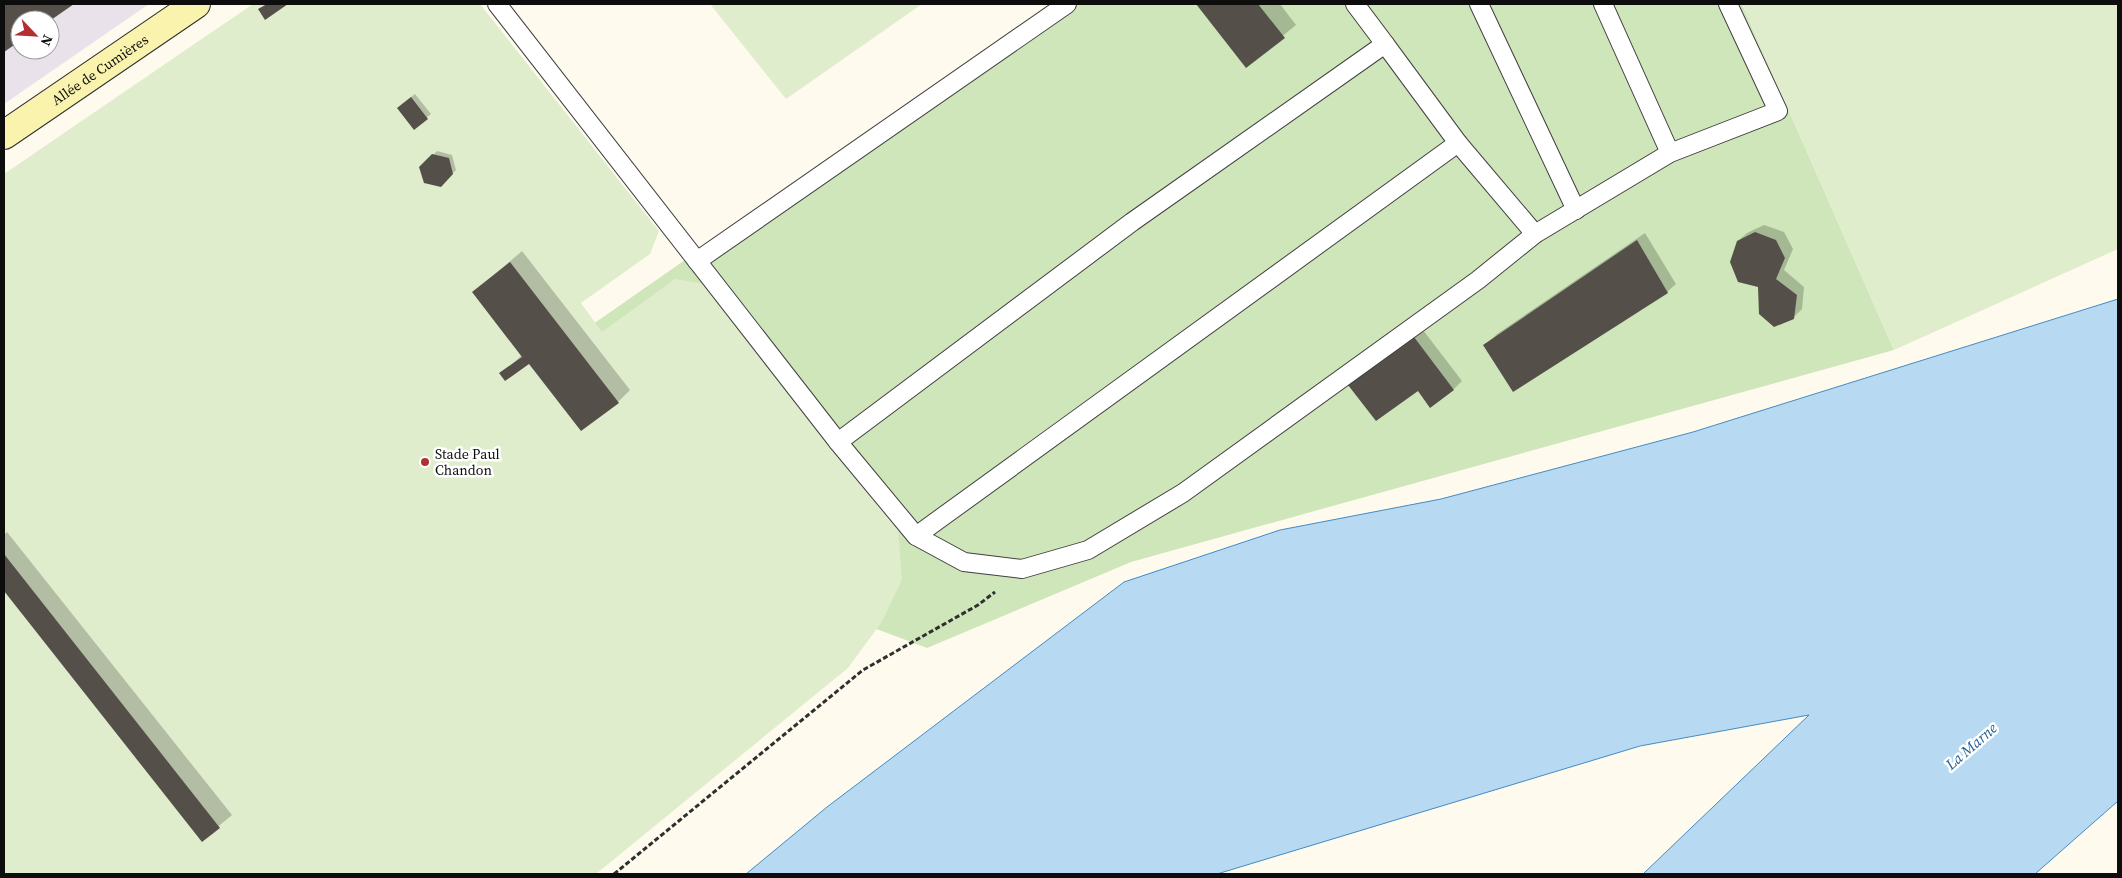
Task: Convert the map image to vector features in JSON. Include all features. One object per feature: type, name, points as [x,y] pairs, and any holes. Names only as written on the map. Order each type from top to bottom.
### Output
[{"type":"main road","name":"Allée de Cumières","points":[[4,135],[196,4]]},
{"type":"lane","points":[[496,4],[838,442],[916,536],[964,562],[1022,569],[1088,550],[1183,493],[1470,286],[1535,234],[1670,153],[1778,111],[1728,4]]},
{"type":"lane","points":[[697,261],[1067,4]]},
{"type":"lane","points":[[1355,4],[1458,143],[1535,234]]},
{"type":"lane","points":[[1479,4],[1576,210]]},
{"type":"lane","points":[[1603,4],[1670,153]]},
{"type":"lane","points":[[838,442],[1132,222],[1385,44]]},
{"type":"lane","points":[[916,536],[1458,143]]},
{"type":"path","points":[[614,874],[863,670],[978,605],[1022,569]]},
{"type":"shaded area","points":[[4,4],[149,4],[4,104]]},
{"type":"green space","name":"Stade Paul Chandon","points":[[253,4],[480,4],[659,231],[650,254],[581,303],[602,332],[675,279],[704,284],[817,424],[898,529],[902,580],[881,623],[848,668],[596,874],[4,874],[4,174]]},
{"type":"green space","points":[[710,4],[922,4],[786,99]]},
{"type":"green space","points":[[1052,4],[1742,4],[1894,350],[1131,562],[927,648],[834,613],[586,329]]},
{"type":"green space","points":[[1742,4],[2118,4],[2118,249],[1894,350]]},
{"type":"water","name":"La Marne","points":[[2118,299],[2118,801],[2035,874],[1643,874],[1809,715],[1640,746],[1217,874],[746,874],[827,807],[1124,582],[1280,530],[1441,499],[1693,432]]},
{"type":"building","points":[[4,4],[74,4],[60,14],[60,10],[10,10],[10,48],[4,52]]},
{"type":"building","points":[[267,4],[288,4],[265,20],[258,9]]},
{"type":"building","points":[[1196,4],[1258,4],[1285,38],[1246,68]]},
{"type":"building","points":[[411,97],[428,119],[414,130],[397,108]]},
{"type":"building","points":[[432,154],[449,158],[453,174],[441,187],[424,183],[419,167]]},
{"type":"building","points":[[1755,232],[1776,240],[1785,258],[1776,279],[1797,295],[1794,319],[1774,327],[1759,314],[1758,287],[1738,282],[1730,262],[1737,241]]},
{"type":"building","points":[[1637,240],[1668,293],[1513,392],[1483,345]]},
{"type":"building","points":[[510,262],[619,403],[581,431],[529,364],[505,381],[499,373],[522,357],[472,292]]},
{"type":"building","points":[[1414,337],[1454,390],[1430,408],[1418,391],[1376,421],[1348,385]]},
{"type":"building","points":[[4,554],[220,828],[202,842],[4,591]]},
{"type":"place","name":"Stade Paul Chandon","points":[[425,462]]}]
